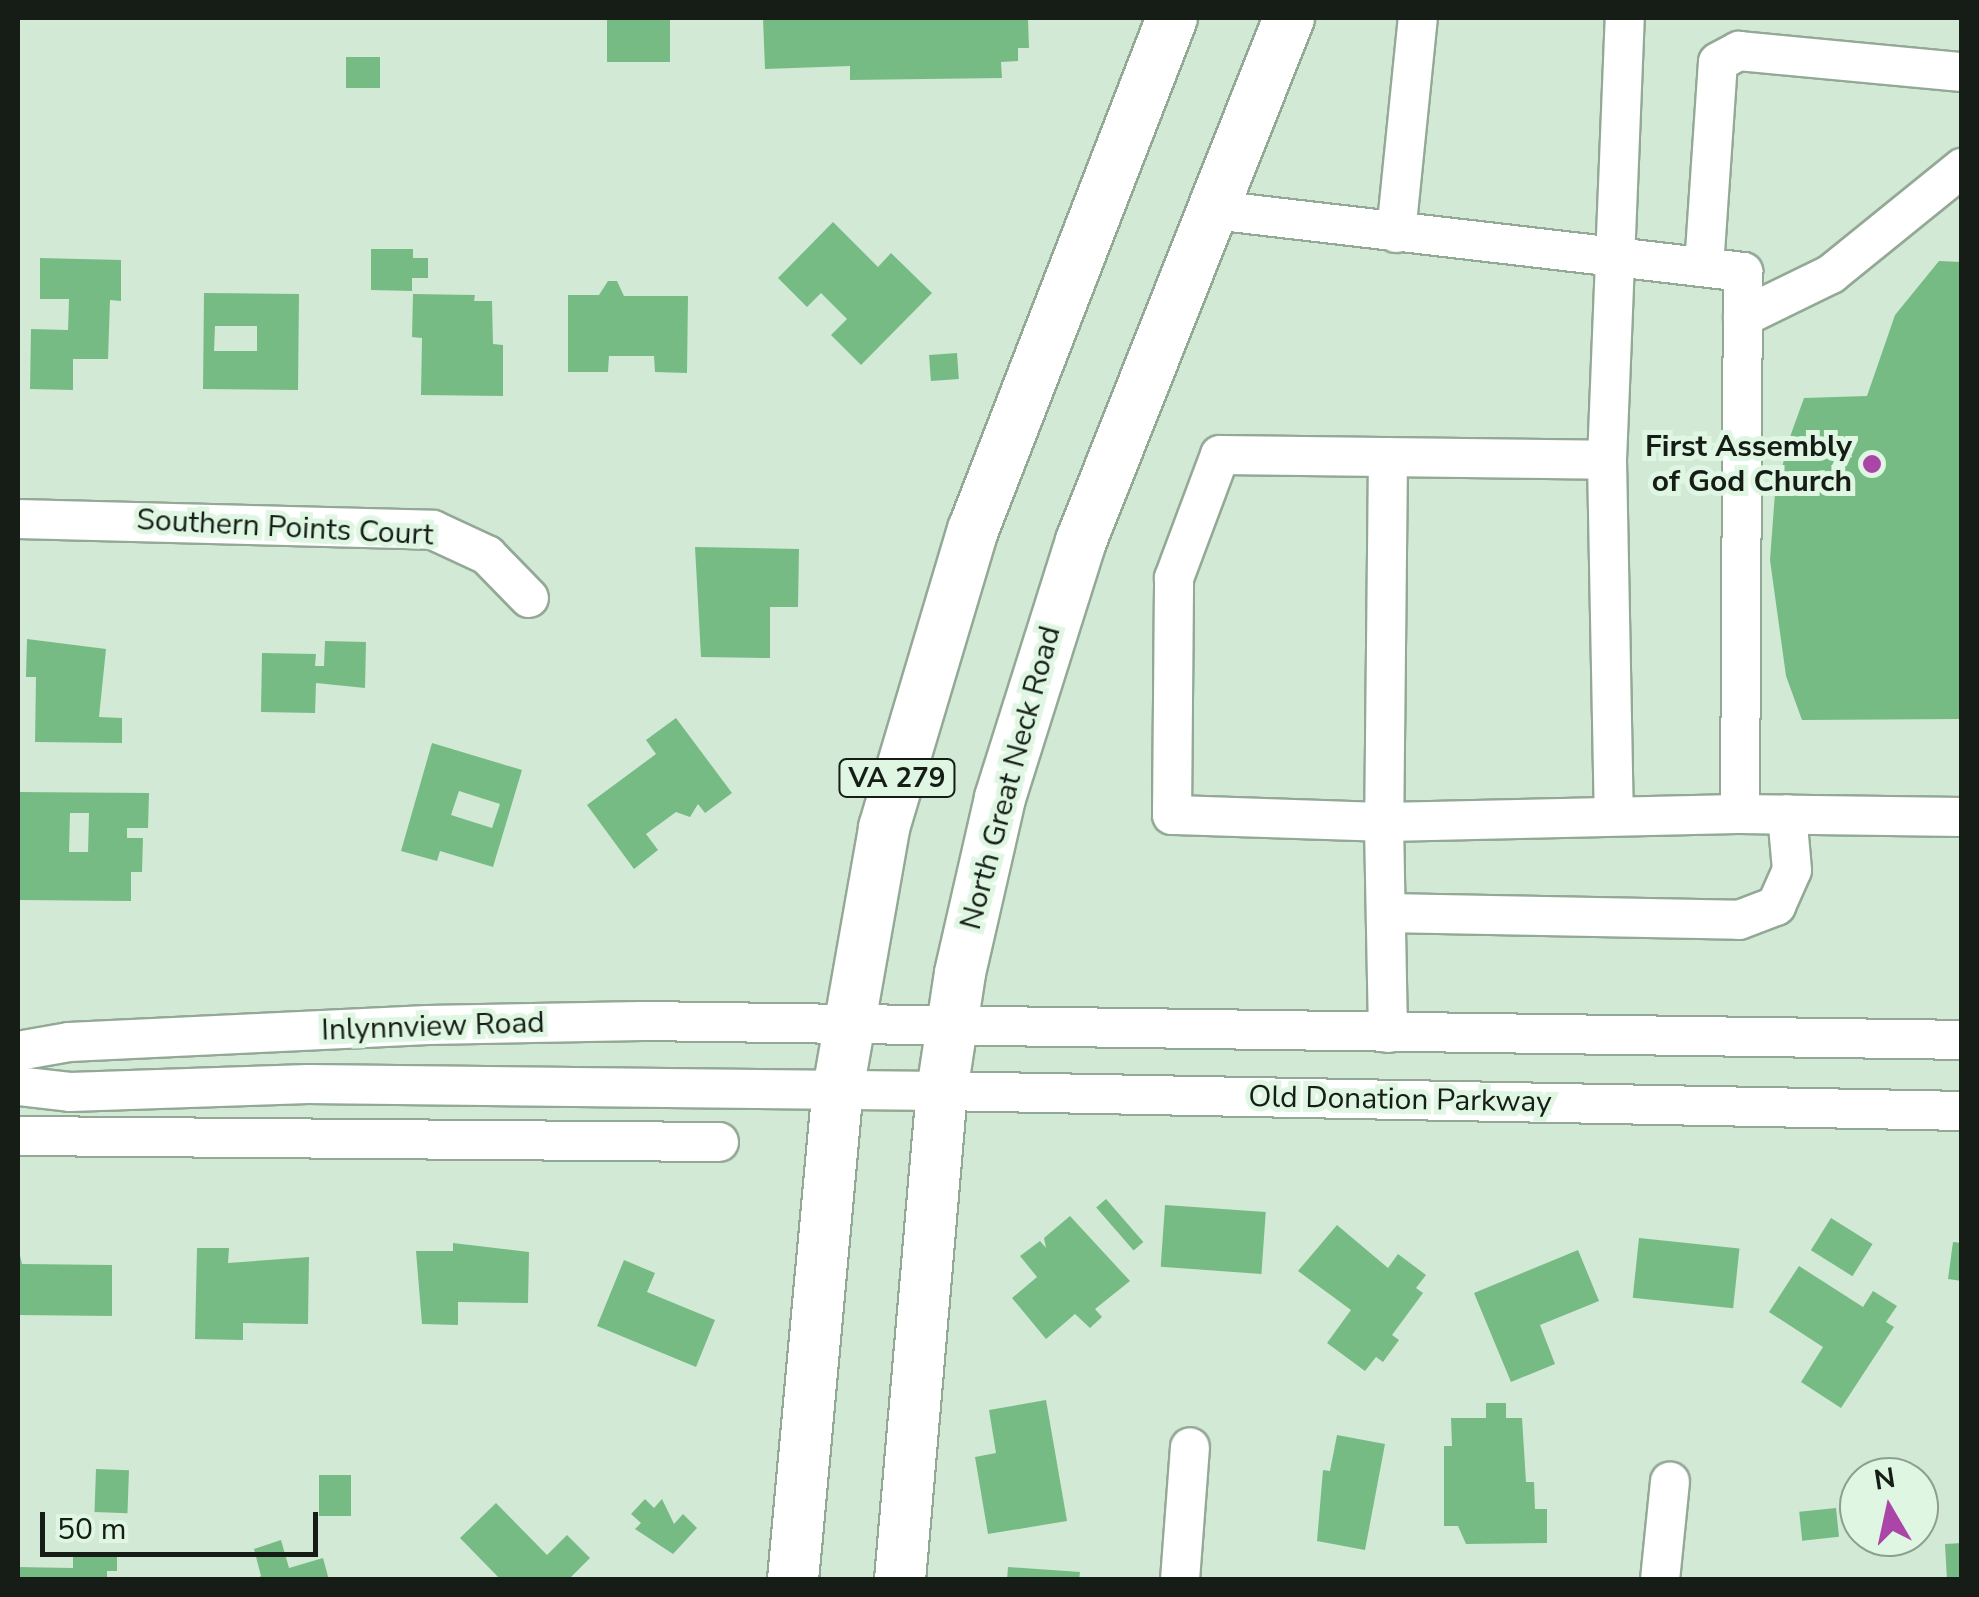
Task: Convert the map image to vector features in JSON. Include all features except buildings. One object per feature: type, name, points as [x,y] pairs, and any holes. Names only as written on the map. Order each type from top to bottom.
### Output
[{"type":"main road","name":"VA 279","points":[[794,1580],[838,1090],[884,828],[915,708],[973,530],[1172,18]]},
{"type":"main road","name":"North Great Neck Road","points":[[900,1580],[942,1091],[984,863],[1036,668],[1289,18]]},
{"type":"street","points":[[1396,233],[1418,18]]},
{"type":"street","points":[[1614,816],[1608,460],[1612,257],[1625,18]]},
{"type":"street","points":[[1704,268],[1718,62],[1739,51],[1962,72]]},
{"type":"street","points":[[1743,317],[1832,274],[1962,168]]},
{"type":"street","points":[[1214,210],[1743,272],[1740,814]]},
{"type":"street","points":[[1608,460],[1220,455],[1174,578],[1172,815],[1384,822],[1740,814],[1962,816]]},
{"type":"street","points":[[1388,457],[1384,822],[1388,1034]]},
{"type":"street","name":"Southern Points Court","points":[[18,519],[432,530],[487,555],[529,598]]},
{"type":"street","points":[[1386,913],[1739,920],[1776,906],[1792,870],[1787,814]]},
{"type":"street","points":[[848,1023],[1962,1040]]},
{"type":"street","name":"Inlynnview Road","points":[[18,1051],[69,1042],[428,1025],[848,1023]]},
{"type":"street","name":"Inlynnview Road","points":[[18,1086],[70,1092],[308,1084],[838,1090]]},
{"type":"street","name":"Old Donation Parkway","points":[[838,1090],[1962,1111]]},
{"type":"street","points":[[18,1136],[719,1142]]},
{"type":"street","points":[[1180,1580],[1190,1447]]},
{"type":"street","points":[[1660,1580],[1670,1482]]},
{"type":"place","name":"First Assembly of God Church","points":[[1872,464]]}]
